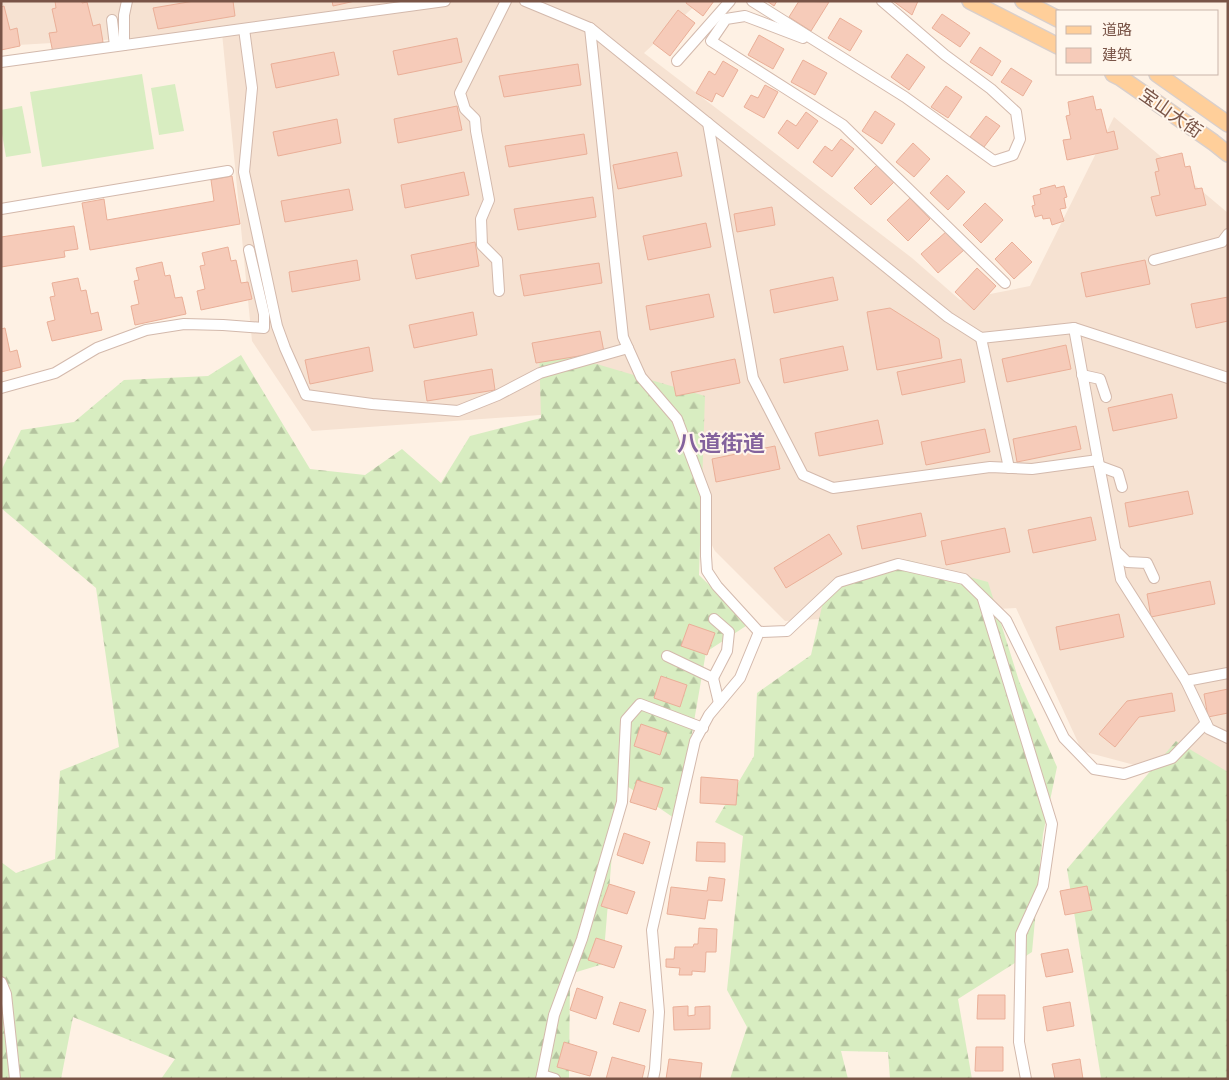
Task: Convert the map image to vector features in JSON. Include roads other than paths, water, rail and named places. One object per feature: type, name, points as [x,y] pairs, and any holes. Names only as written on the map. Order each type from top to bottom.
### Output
[{"type":"main road","points":[[970,1],[1056,45]]},
{"type":"main road","points":[[1023,1],[1056,18]]},
{"type":"main road","name":"宝山大街","points":[[1115,75],[1228,154]]},
{"type":"main road","name":"宝山大街","points":[[1158,75],[1228,124]]},
{"type":"street","points":[[120,46],[127,1]]},
{"type":"street","points":[[1,62],[445,1]]},
{"type":"street","points":[[498,291],[497,260],[482,246],[481,219],[489,200],[475,120],[465,109],[460,93],[506,1]]},
{"type":"street","points":[[525,1],[590,28],[948,317],[981,338],[1074,328],[1228,378]]},
{"type":"street","points":[[677,61],[730,1]]},
{"type":"street","points":[[752,1],[905,97],[994,161],[1013,155],[1020,139],[1016,112],[991,89],[945,55],[882,1]]},
{"type":"street","points":[[825,46],[745,16],[726,19],[711,41],[843,125],[1005,282]]},
{"type":"street","points":[[112,20],[120,46]]},
{"type":"street","points":[[590,28],[623,337],[641,377],[677,419],[706,496],[707,571],[717,586],[759,632],[787,632],[839,582],[898,564],[964,579],[1006,620],[1064,738],[1094,769],[1124,774],[1172,758],[1206,723]]},
{"type":"street","points":[[244,29],[252,88],[244,172],[277,326],[306,395],[372,404],[458,411],[540,373],[628,348]]},
{"type":"street","points":[[708,123],[753,378],[803,475],[834,488],[990,467],[1032,469],[1098,463],[1118,473],[1122,487]]},
{"type":"street","points":[[1,209],[228,171]]},
{"type":"street","points":[[1154,260],[1226,241]]},
{"type":"street","points":[[1,388],[55,373],[97,348],[146,330],[184,324],[264,328],[264,314],[249,250]]},
{"type":"street","points":[[1074,328],[1121,579],[1186,681],[1210,729],[1228,738]]},
{"type":"street","points":[[981,338],[1009,468]]},
{"type":"street","points":[[1082,375],[1100,379],[1106,397]]},
{"type":"street","points":[[1116,551],[1127,562],[1147,563],[1154,578]]},
{"type":"street","points":[[983,598],[1052,824],[1043,886],[1021,934],[1019,1042],[1026,1079]]},
{"type":"street","points":[[714,619],[729,632],[727,651],[713,678],[719,703]]},
{"type":"street","points":[[653,1079],[659,1012],[652,930],[695,741],[709,715],[740,678],[759,632]]},
{"type":"street","points":[[667,656],[713,678]]},
{"type":"street","points":[[1186,681],[1228,673]]},
{"type":"street","points":[[555,1079],[541,1077],[554,1015],[582,939],[622,802],[626,720],[640,704],[702,728]]},
{"type":"street","points":[[1,982],[6,994],[15,1079]]},
{"type":"district","name":"八道街道","points":[[721,443]]}]
